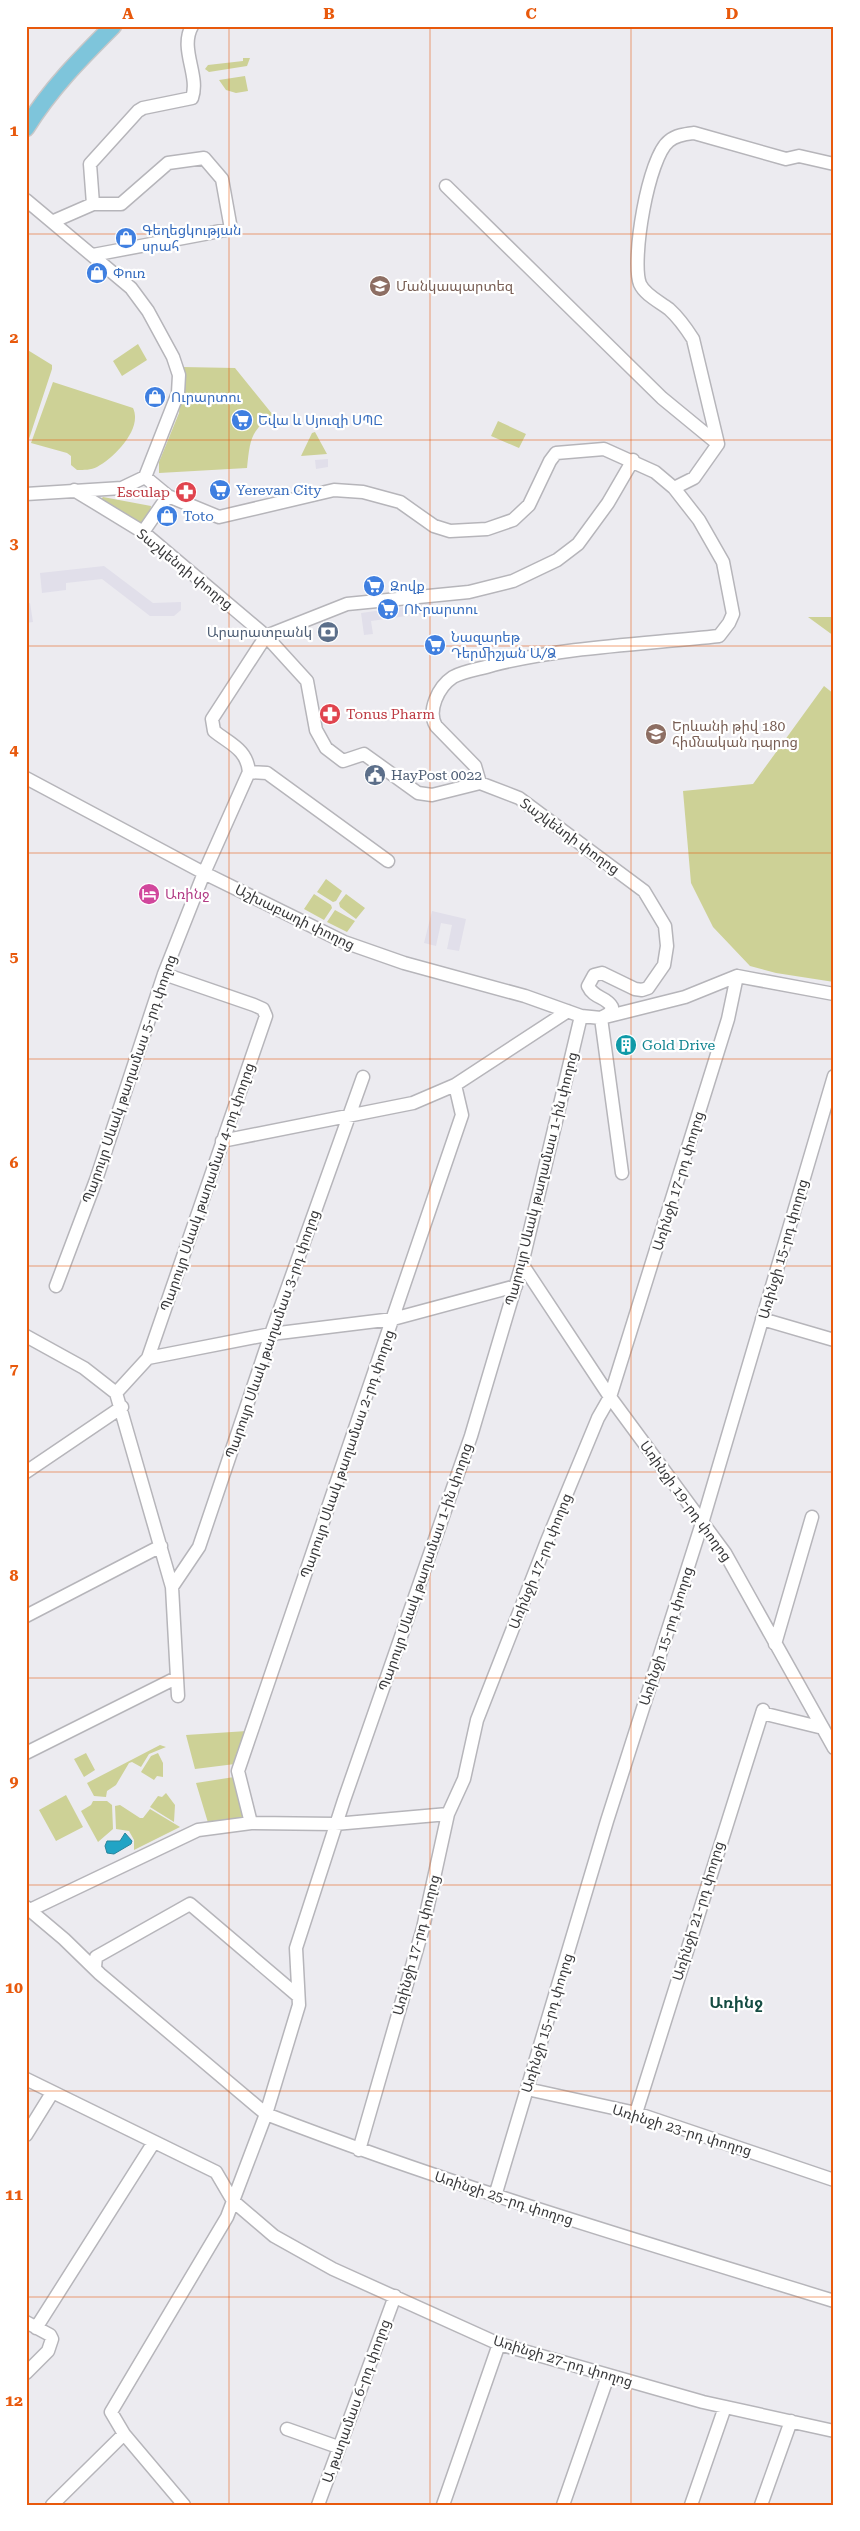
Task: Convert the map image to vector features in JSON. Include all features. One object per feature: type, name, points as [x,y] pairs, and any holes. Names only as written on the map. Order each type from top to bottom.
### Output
[{"type":"main road","points":[[26,128],[40,106],[72,67],[113,26]]},
{"type":"street","points":[[92,204],[90,164],[138,111],[143,108],[192,98],[192,70],[186,40],[192,26]]},
{"type":"street","points":[[674,488],[694,478],[718,444],[693,339],[679,320],[640,286],[638,270],[644,200],[658,156],[668,141],[683,134],[694,133],[786,159],[799,156],[834,164]]},
{"type":"street","points":[[54,221],[92,204],[121,204],[168,163],[204,158],[222,179],[231,229],[93,255]]},
{"type":"street","points":[[446,186],[662,398],[718,444]]},
{"type":"street","points":[[26,200],[54,221],[131,288],[148,311],[173,357],[179,388],[176,403],[145,477],[122,488],[26,494]]},
{"type":"street","points":[[145,477],[168,496],[219,517],[334,490],[363,492],[400,502],[434,526],[450,531],[487,529],[513,520],[529,505],[550,461],[556,453],[595,448],[604,449],[633,460],[655,472],[674,488],[699,520],[724,562],[733,614],[729,623],[719,636],[521,658],[454,677],[440,690],[431,712],[432,719],[436,726],[475,766],[480,783]]},
{"type":"street","points":[[388,861],[267,773],[249,772],[246,758],[240,750],[214,731],[212,719],[266,636],[347,604],[469,592],[514,581],[558,560],[578,544],[608,503],[633,460]]},
{"type":"street","name":"Տաշկենդի փողոց","points":[[74,490],[143,532],[266,636],[307,681],[316,730],[326,748],[343,761],[364,754],[418,793],[432,795],[480,783],[519,798],[644,891],[665,926],[667,946],[664,965],[648,988],[642,990],[635,989],[602,973],[594,975],[588,986],[591,994],[609,1003],[612,1007],[610,1013],[601,1018]]},
{"type":"street","points":[[143,532],[168,496]]},
{"type":"street","name":"Պարույր Սևակ թաղամաս 5-րդ փողոց","points":[[56,1286],[96,1180],[164,974],[204,873],[249,772]]},
{"type":"street","name":"Աշխաբադի փողոց","points":[[26,778],[204,873],[363,950],[581,1016],[601,1018],[685,997],[737,976]]},
{"type":"street","name":"Պարույր Սևակ թաղամաս 4-րդ փողոց","points":[[148,1358],[266,1016],[263,1009],[254,1005],[164,974]]},
{"type":"street","points":[[737,976],[834,994]]},
{"type":"street","name":"Առինջի 17-րդ փողոց","points":[[359,2150],[423,1928],[448,1814],[464,1779],[477,1720],[598,1418],[610,1397],[728,1019],[737,976]]},
{"type":"street","points":[[222,1141],[414,1103],[455,1085],[568,1011]]},
{"type":"street","name":"Պարույր Սևակ թաղամաս 1-ին փողոց","points":[[266,2114],[299,2005],[296,1948],[335,1824],[470,1436],[516,1286],[581,1016]]},
{"type":"street","points":[[601,1018],[622,1173]]},
{"type":"street","name":"Առինջի 15-րդ փողոց","points":[[495,2196],[607,1822],[703,1520],[834,1076]]},
{"type":"street","name":"Պարույր Սևակ թաղամաս 3-րդ փողոց","points":[[172,1587],[199,1547],[270,1334],[362,1077]]},
{"type":"street","name":"Պարույր Սևակ թաղամաս 2-րդ փողոց","points":[[251,1822],[238,1771],[462,1115],[455,1085]]},
{"type":"street","name":"Առինջի 19-րդ փողոց","points":[[522,1264],[610,1397],[703,1520],[725,1553],[834,1748]]},
{"type":"street","points":[[116,1394],[148,1358],[270,1334],[393,1319],[516,1286]]},
{"type":"street","points":[[762,1319],[834,1340]]},
{"type":"street","points":[[26,1336],[84,1368],[116,1394],[122,1408],[172,1587],[178,1696]]},
{"type":"street","points":[[26,1472],[122,1408]]},
{"type":"street","points":[[775,1644],[812,1517]]},
{"type":"street","points":[[26,1616],[161,1546]]},
{"type":"street","points":[[26,1753],[176,1678]]},
{"type":"street","name":"Առինջի 21-րդ փողոց","points":[[636,2113],[762,1711],[823,1728]]},
{"type":"street","points":[[28,1909],[198,1830],[251,1822],[335,1824],[448,1814]]},
{"type":"street","points":[[95,1967],[96,1958],[190,1904],[298,1996]]},
{"type":"street","name":"Առինջի 25-րդ փողոց","points":[[28,1909],[95,1967],[100,1974],[266,2114],[359,2150],[495,2196],[834,2301]]},
{"type":"street","name":"Առինջի 27-րդ փողոց","points":[[26,2079],[216,2172],[233,2201],[274,2236],[333,2269],[499,2344],[608,2376],[725,2407],[834,2431]]},
{"type":"street","name":"Առինջի 23-րդ փողոց","points":[[527,2089],[636,2113],[834,2180]]},
{"type":"street","points":[[26,2134],[52,2093]]},
{"type":"street","points":[[184,2505],[124,2434],[111,2412],[227,2217],[266,2114]]},
{"type":"street","points":[[26,2373],[52,2344],[50,2335],[31,2325],[154,2142]]},
{"type":"street","name":"Ա թաղամաս 6-րդ փողոց","points":[[318,2505],[395,2296]]},
{"type":"street","points":[[443,2505],[499,2344]]},
{"type":"street","points":[[563,2505],[608,2376]]},
{"type":"street","points":[[691,2505],[725,2407]]},
{"type":"street","points":[[760,2505],[791,2421]]},
{"type":"street","points":[[287,2430],[338,2447]]},
{"type":"street","points":[[52,2505],[124,2434]]},
{"type":"shaded area","points":[[328,459],[328,467],[316,469],[315,460]]},
{"type":"shaded area","points":[[104,566],[153,603],[181,602],[181,610],[174,616],[150,616],[102,579],[66,583],[66,590],[42,593],[40,573]]},
{"type":"shaded area","points":[[30,603],[33,622],[26,623],[26,604]]},
{"type":"shaded area","points":[[433,603],[435,612],[371,621],[373,634],[364,635],[361,613]]},
{"type":"shaded area","points":[[432,911],[466,919],[459,951],[447,949],[452,925],[441,923],[436,946],[424,943]]},
{"type":"green space","points":[[243,58],[250,58],[247,66],[209,72],[205,69],[208,65],[243,61]]},
{"type":"green space","points":[[245,76],[248,91],[236,93],[226,90],[219,80]]},
{"type":"green space","points":[[138,344],[147,360],[122,376],[113,361]]},
{"type":"green space","points":[[26,349],[52,365],[52,369],[26,448]]},
{"type":"green space","points":[[182,367],[235,368],[273,415],[260,426],[252,437],[247,468],[159,473],[159,462],[179,413]]},
{"type":"green space","points":[[53,382],[133,408],[135,416],[134,425],[130,434],[118,450],[104,463],[90,469],[77,470],[71,465],[71,456],[67,453],[31,443]]},
{"type":"green space","points":[[498,421],[526,434],[519,448],[491,436]]},
{"type":"green space","points":[[315,432],[327,454],[301,456],[312,433]]},
{"type":"green space","points":[[103,497],[151,506],[149,519],[141,523],[104,502],[101,499]]},
{"type":"green space","points":[[808,617],[834,617],[834,636]]},
{"type":"green space","points":[[824,686],[834,694],[834,982],[776,973],[750,966],[713,927],[691,883],[683,791],[753,784]]},
{"type":"green space","points":[[326,879],[342,891],[336,901],[333,902],[317,892]]},
{"type":"green space","points":[[314,894],[331,905],[332,908],[324,920],[304,909]]},
{"type":"green space","points":[[346,894],[365,908],[356,919],[340,907],[339,903]]},
{"type":"green space","points":[[335,910],[355,921],[347,932],[327,922]]},
{"type":"green space","points":[[247,1731],[235,1764],[195,1769],[186,1735]]},
{"type":"green space","points":[[160,1745],[166,1747],[149,1754],[141,1767],[132,1762],[129,1763],[116,1785],[107,1791],[106,1797],[94,1796],[87,1783]]},
{"type":"green space","points":[[86,1753],[95,1770],[84,1777],[74,1759]]},
{"type":"green space","points":[[158,1753],[163,1763],[163,1777],[157,1776],[154,1780],[141,1772],[151,1756]]},
{"type":"green space","points":[[234,1777],[245,1819],[209,1826],[196,1783]]},
{"type":"green space","points":[[166,1793],[175,1805],[174,1822],[150,1807],[158,1796],[162,1797]]},
{"type":"green space","points":[[66,1795],[83,1827],[56,1841],[39,1810]]},
{"type":"green space","points":[[93,1801],[107,1801],[112,1805],[113,1829],[98,1842],[81,1811],[91,1805]]},
{"type":"green space","points":[[120,1805],[140,1818],[143,1818],[150,1809],[180,1827],[134,1850],[134,1840],[129,1831],[116,1829],[115,1806]]},
{"type":"water","points":[[125,1833],[132,1841],[131,1844],[114,1854],[107,1853],[105,1846],[107,1841],[120,1841]]},
{"type":"place","name":"Գեղեցկության սրահ","points":[[126,238]]},
{"type":"place","name":"Փուռ","points":[[97,273]]},
{"type":"place","name":"Մանկապարտեզ","points":[[380,286]]},
{"type":"place","name":"Ուրարտու","points":[[155,397]]},
{"type":"place","name":"Եվա և Սյուզի ՍՊԸ","points":[[242,420]]},
{"type":"place","name":"Yerevan City","points":[[220,490]]},
{"type":"place","name":"Esculap","points":[[186,492]]},
{"type":"place","name":"Toto","points":[[167,516]]},
{"type":"place","name":"Զովք","points":[[374,586]]},
{"type":"place","name":"ՈՒրարտու","points":[[388,609]]},
{"type":"place","name":"Արարատբանկ","points":[[328,632]]},
{"type":"place","name":"Նազարեթ Դերմիշյան Ա/Ձ","points":[[435,645]]},
{"type":"place","name":"Tonus Pharm","points":[[330,714]]},
{"type":"place","name":"Երևանի թիվ 180 հիմնական դպրոց","points":[[656,734]]},
{"type":"place","name":"HayPost 0022","points":[[375,775]]},
{"type":"place","name":"Առինջ","points":[[149,894]]},
{"type":"place","name":"Gold Drive","points":[[626,1045]]},
{"type":"district","name":"Առինջ","points":[[736,2002]]}]
